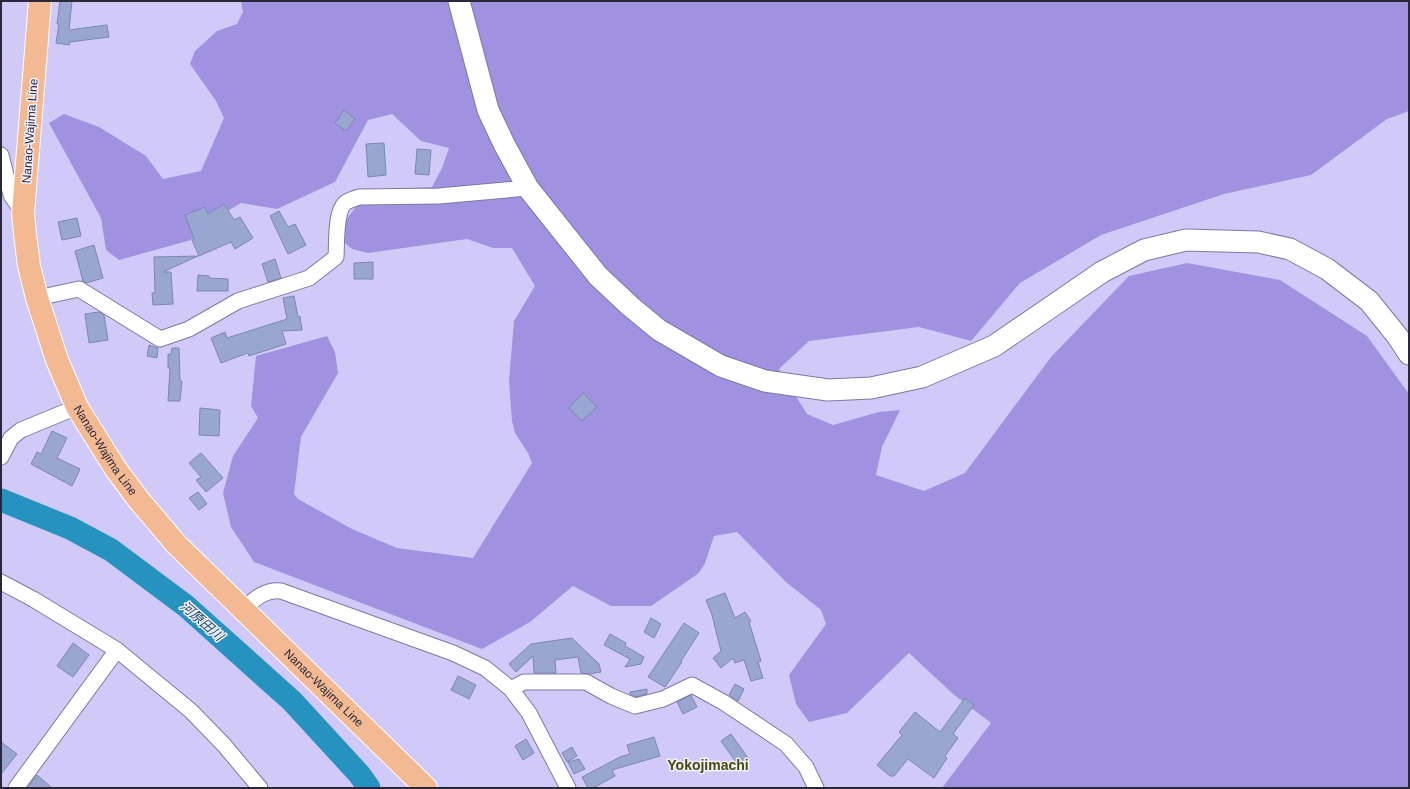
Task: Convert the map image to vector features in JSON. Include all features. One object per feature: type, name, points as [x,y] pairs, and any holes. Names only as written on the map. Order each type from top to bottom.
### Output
[{"type":"main road","name":"Nanao-Wajima Line","points":[[40,1],[23,212],[25,234],[29,266],[37,298],[56,360],[77,407],[115,468],[138,499],[176,544],[426,788]]},
{"type":"street","points":[[459,1],[488,110],[504,144],[528,188],[598,276],[630,306],[658,330],[721,366],[765,381],[828,390],[871,388],[922,377],[994,346],[1109,268],[1144,250],[1186,240],[1258,242],[1290,249],[1327,269],[1369,301],[1398,337],[1409,354]]},
{"type":"street","points":[[1,156],[11,195],[23,212]]},
{"type":"street","points":[[37,298],[79,289],[160,339],[189,329],[238,301],[309,278],[336,257],[339,212],[348,200],[360,198],[439,196],[528,188]]},
{"type":"street","points":[[1,457],[11,438],[21,430],[77,407]]},
{"type":"street","points":[[1,582],[33,599],[117,650],[191,711],[224,745],[260,788]]},
{"type":"street","points":[[243,609],[260,595],[273,590],[453,653],[485,668],[512,689],[529,713],[568,788]]},
{"type":"street","points":[[16,788],[117,650]]},
{"type":"street","points":[[512,689],[524,682],[586,682],[611,696],[635,706],[663,699],[692,685],[723,702],[786,744],[806,767],[816,788]]},
{"type":"shaded area","points":[[241,1],[1409,1],[1409,111],[1387,119],[1311,175],[1224,194],[1101,235],[1020,283],[971,341],[919,327],[809,341],[779,369],[807,414],[833,425],[879,412],[900,410],[882,447],[876,475],[924,491],[965,473],[1051,357],[1129,276],[1187,263],[1280,280],[1367,336],[1409,394],[1409,788],[942,788],[991,723],[953,694],[909,653],[847,713],[809,722],[796,704],[789,675],[826,624],[821,610],[786,582],[737,532],[714,536],[705,563],[699,573],[651,606],[611,606],[573,586],[530,622],[482,649],[254,562],[231,527],[223,493],[233,456],[258,418],[251,406],[256,356],[327,336],[335,352],[338,373],[301,437],[294,494],[298,499],[352,529],[397,548],[473,558],[532,463],[528,453],[515,433],[512,421],[509,381],[514,321],[535,286],[512,248],[493,248],[467,239],[368,253],[352,249],[335,234],[369,190],[432,187],[442,168],[449,148],[421,141],[392,114],[368,120],[335,182],[277,209],[241,203],[209,222],[191,240],[119,260],[106,250],[101,218],[49,123],[64,114],[99,127],[146,156],[163,179],[201,171],[224,118],[216,101],[190,64],[195,51],[217,31],[237,24],[243,12]]},
{"type":"building","points":[[60,1],[72,1],[69,30],[107,25],[109,37],[70,42],[69,45],[56,43]]},
{"type":"building","points":[[344,110],[355,119],[346,131],[335,123]]},
{"type":"building","points":[[384,143],[386,175],[368,177],[366,144]]},
{"type":"building","points":[[417,149],[431,150],[429,175],[415,174]]},
{"type":"building","points":[[224,204],[234,220],[240,217],[253,238],[235,249],[231,242],[199,256],[192,240],[194,239],[185,215],[205,207],[208,214]]},
{"type":"building","points":[[279,211],[288,227],[295,224],[306,245],[288,254],[270,216]]},
{"type":"building","points":[[77,218],[81,236],[62,240],[58,222]]},
{"type":"building","points":[[94,245],[103,278],[86,283],[83,281],[75,251]]},
{"type":"building","points":[[198,256],[163,272],[171,272],[173,304],[153,305],[152,293],[155,293],[154,257]]},
{"type":"building","points":[[275,259],[281,278],[268,282],[262,264]]},
{"type":"building","points":[[373,262],[373,279],[354,279],[354,263]]},
{"type":"building","points":[[198,275],[209,276],[209,278],[228,279],[228,291],[197,291]]},
{"type":"building","points":[[294,296],[298,317],[300,316],[302,330],[282,331],[286,344],[249,356],[248,353],[221,363],[211,338],[225,332],[227,338],[287,319],[283,298]]},
{"type":"building","points":[[99,312],[104,315],[108,340],[89,343],[85,314]]},
{"type":"building","points":[[149,345],[158,348],[157,358],[147,356]]},
{"type":"building","points":[[172,348],[179,348],[180,381],[182,381],[180,401],[168,401],[170,368],[168,368],[168,354],[171,354]]},
{"type":"building","points":[[583,393],[597,407],[582,421],[569,408]]},
{"type":"building","points":[[200,408],[220,410],[219,436],[199,435]]},
{"type":"building","points":[[52,431],[67,438],[57,458],[80,469],[72,486],[31,464],[37,452],[41,454]]},
{"type":"building","points":[[201,453],[223,478],[206,492],[196,480],[201,477],[189,463]]},
{"type":"building","points":[[198,492],[207,504],[199,510],[189,498]]},
{"type":"building","points":[[725,593],[735,618],[745,612],[751,621],[749,622],[761,661],[758,662],[763,678],[751,681],[744,660],[735,663],[733,658],[721,668],[713,658],[721,651],[712,615],[706,600]]},
{"type":"building","points":[[651,618],[661,624],[654,638],[644,632]]},
{"type":"building","points":[[684,623],[699,633],[665,687],[648,677]]},
{"type":"building","points":[[610,634],[626,643],[625,646],[644,657],[641,664],[625,667],[630,659],[604,645]]},
{"type":"building","points":[[572,638],[599,664],[601,672],[589,674],[581,673],[578,657],[555,660],[556,673],[534,673],[533,656],[516,672],[509,664],[531,644]]},
{"type":"building","points":[[73,643],[89,655],[73,677],[57,666]]},
{"type":"building","points":[[458,676],[476,685],[469,699],[451,690]]},
{"type":"building","points":[[735,684],[744,689],[738,701],[729,695]]},
{"type":"building","points":[[647,689],[647,694],[636,697],[630,694],[630,692]]},
{"type":"building","points":[[691,695],[697,707],[683,714],[677,702]]},
{"type":"building","points":[[965,698],[974,705],[953,734],[958,738],[945,756],[947,758],[934,778],[908,759],[894,776],[890,776],[877,765],[902,735],[899,732],[915,712],[940,732]]},
{"type":"building","points":[[731,734],[748,758],[738,765],[721,741]]},
{"type":"building","points":[[654,737],[660,756],[612,770],[615,776],[593,788],[588,788],[582,777],[620,757],[630,754],[627,745]]},
{"type":"building","points":[[526,739],[534,753],[523,760],[515,746]]},
{"type":"building","points":[[1,742],[17,754],[1,774]]},
{"type":"building","points":[[572,747],[577,756],[567,762],[562,753]]},
{"type":"building","points":[[579,759],[585,769],[574,774],[568,762]]},
{"type":"building","points":[[37,775],[52,788],[27,788]]},
{"type":"waterway","name":"河原田川","points":[[1,500],[70,528],[111,550],[186,606],[292,701],[359,774],[369,788]]},
{"type":"district","name":"Yokojimachi","points":[[708,765]]}]
